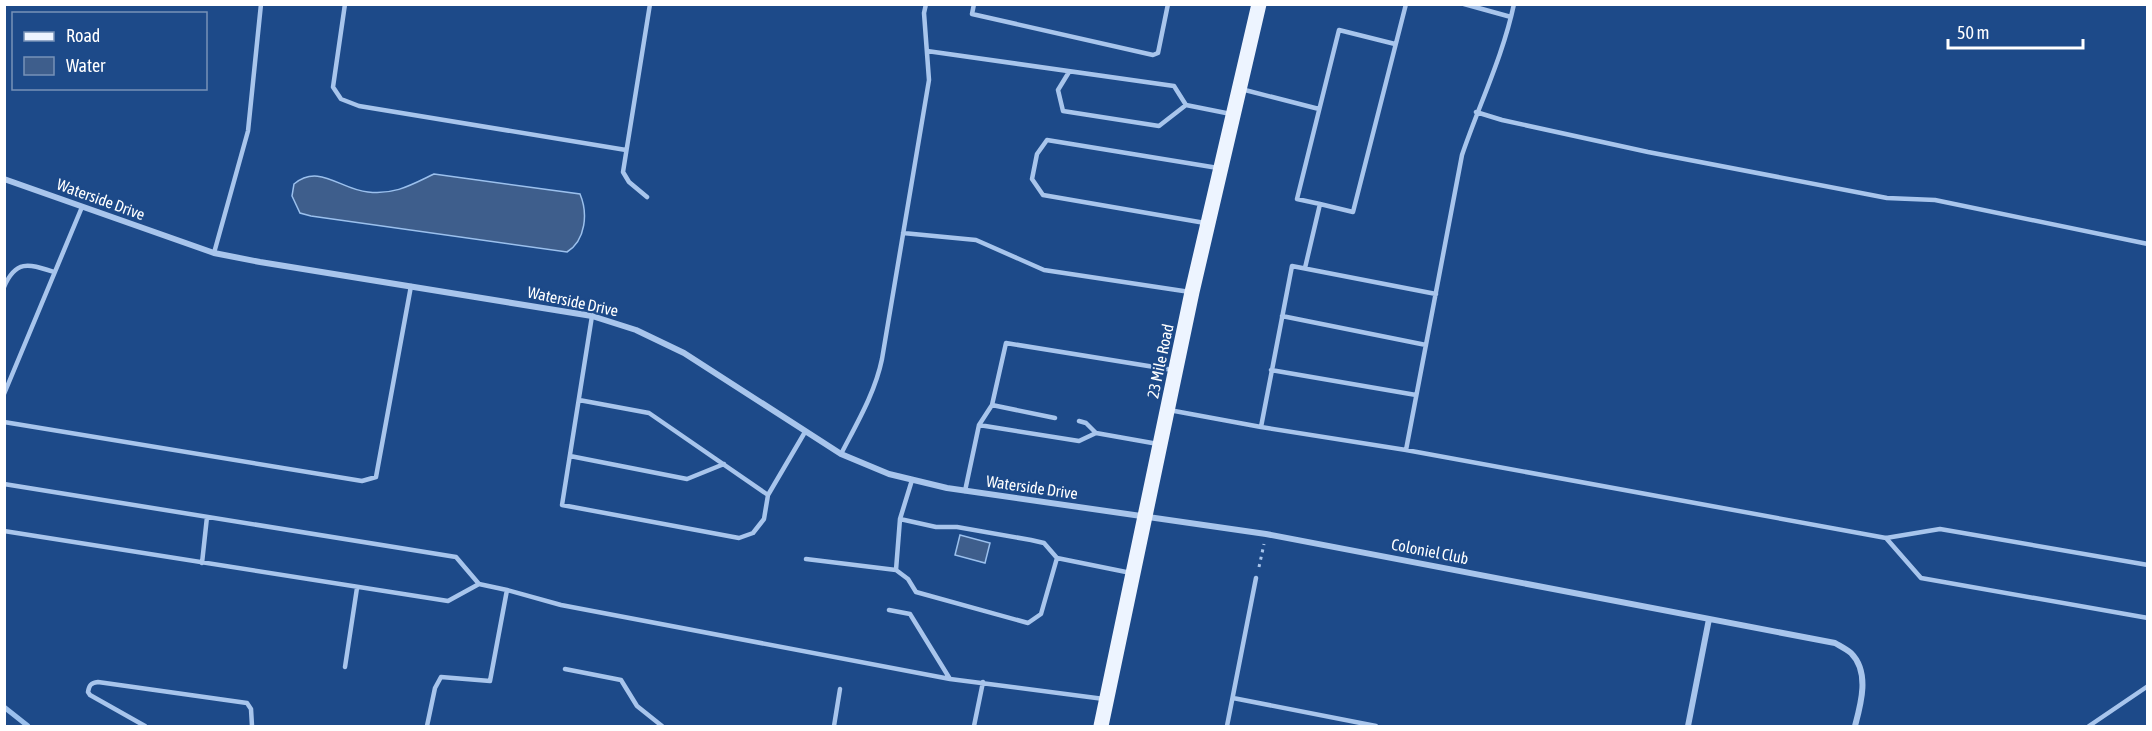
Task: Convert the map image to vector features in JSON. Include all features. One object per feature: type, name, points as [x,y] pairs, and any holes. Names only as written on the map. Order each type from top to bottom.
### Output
[{"type":"main road","name":"23 Mile Road","points":[[1101,726],[1192,292],[1260,4]]},
{"type":"street","name":"Waterside Drive","points":[[4,179],[214,253],[238,259],[556,308],[592,316],[636,330],[684,353],[841,454],[881,471],[912,480],[965,490],[1144,517]]},
{"type":"street","name":"Coloniel Club","points":[[1144,517],[1266,534],[1834,642],[1851,654],[1862,670],[1861,703],[1855,726]]},
{"type":"street","points":[[1688,726],[1709,619]]},
{"type":"lane","points":[[214,253],[248,130],[261,4]]},
{"type":"lane","points":[[345,4],[333,87],[341,99],[359,106],[626,150]]},
{"type":"lane","points":[[647,197],[629,182],[623,172],[650,4]]},
{"type":"lane","points":[[841,454],[879,376],[929,80],[924,13],[926,4]]},
{"type":"lane","points":[[974,4],[972,14],[1153,55],[1158,53],[1168,4]]},
{"type":"lane","points":[[1395,44],[1339,30],[1297,200],[1353,212],[1406,4]]},
{"type":"lane","points":[[1464,4],[1512,16]]},
{"type":"lane","points":[[1406,450],[1462,155],[1476,112],[1491,78],[1514,4]]},
{"type":"lane","points":[[927,51],[1174,86],[1186,105],[1233,115]]},
{"type":"lane","points":[[1069,72],[1058,90],[1064,111],[1159,126],[1186,105]]},
{"type":"lane","points":[[1240,89],[1319,109]]},
{"type":"lane","points":[[1476,112],[1502,120],[1648,152],[1887,198],[1944,202],[2148,244]]},
{"type":"lane","points":[[1208,223],[1043,195],[1032,179],[1037,154],[1047,140],[1221,168]]},
{"type":"lane","points":[[1305,268],[1320,204]]},
{"type":"lane","points":[[4,394],[82,207]]},
{"type":"lane","points":[[903,233],[976,240],[1044,270],[1192,292]]},
{"type":"lane","points":[[4,287],[10,274],[16,268],[33,265],[54,272]]},
{"type":"lane","points":[[1261,427],[1292,266],[1436,294]]},
{"type":"lane","points":[[4,422],[362,480],[376,477],[411,286]]},
{"type":"lane","points":[[592,316],[562,505],[739,538],[753,533],[764,519],[768,495],[805,432]]},
{"type":"lane","points":[[1282,316],[1426,345]]},
{"type":"lane","points":[[965,490],[979,425],[992,405],[1006,343],[1176,371]]},
{"type":"lane","points":[[1271,370],[1416,395]]},
{"type":"lane","points":[[579,400],[649,413],[768,495]]},
{"type":"lane","points":[[992,405],[1055,418]]},
{"type":"lane","points":[[1168,410],[1406,450],[1886,538],[1940,529],[2148,565]]},
{"type":"lane","points":[[1078,421],[1086,423],[1096,433],[1160,445]]},
{"type":"lane","points":[[979,425],[1079,441],[1096,433]]},
{"type":"lane","points":[[570,456],[687,479],[724,464]]},
{"type":"lane","points":[[896,570],[900,519],[912,480]]},
{"type":"lane","points":[[4,484],[456,557],[479,584],[561,605],[950,679],[1107,699]]},
{"type":"lane","points":[[202,563],[207,517]]},
{"type":"lane","points":[[900,519],[1044,543],[1057,558],[1133,573]]},
{"type":"lane","points":[[4,531],[448,601],[479,584]]},
{"type":"lane","points":[[1886,538],[1921,578],[2148,618]]},
{"type":"lane","points":[[806,559],[896,570],[908,579],[916,592],[1028,623],[1041,614],[1057,558]]},
{"type":"lane","points":[[1227,726],[1256,578]]},
{"type":"lane","points":[[345,667],[357,588]]},
{"type":"lane","points":[[427,726],[435,688],[441,676],[490,681],[507,590]]},
{"type":"lane","points":[[889,610],[910,614],[950,679]]},
{"type":"lane","points":[[565,669],[621,680],[637,706],[662,726]]},
{"type":"lane","points":[[145,726],[90,695],[89,686],[98,682],[247,703],[251,709],[252,726]]},
{"type":"lane","points":[[974,726],[983,682]]},
{"type":"lane","points":[[2089,726],[2148,686]]},
{"type":"lane","points":[[834,726],[840,689]]},
{"type":"lane","points":[[1233,698],[1376,726]]},
{"type":"path","points":[[1256,578],[1266,534]]},
{"type":"water","points":[[434,174],[580,194],[584,209],[582,233],[578,241],[567,252],[311,216],[300,213],[292,196],[294,184],[303,178],[312,176],[330,179],[358,190],[378,193],[402,188]]},
{"type":"water","points":[[960,535],[990,543],[985,563],[955,555]]},
{"type":"waterway","points":[[4,707],[28,726]]}]
